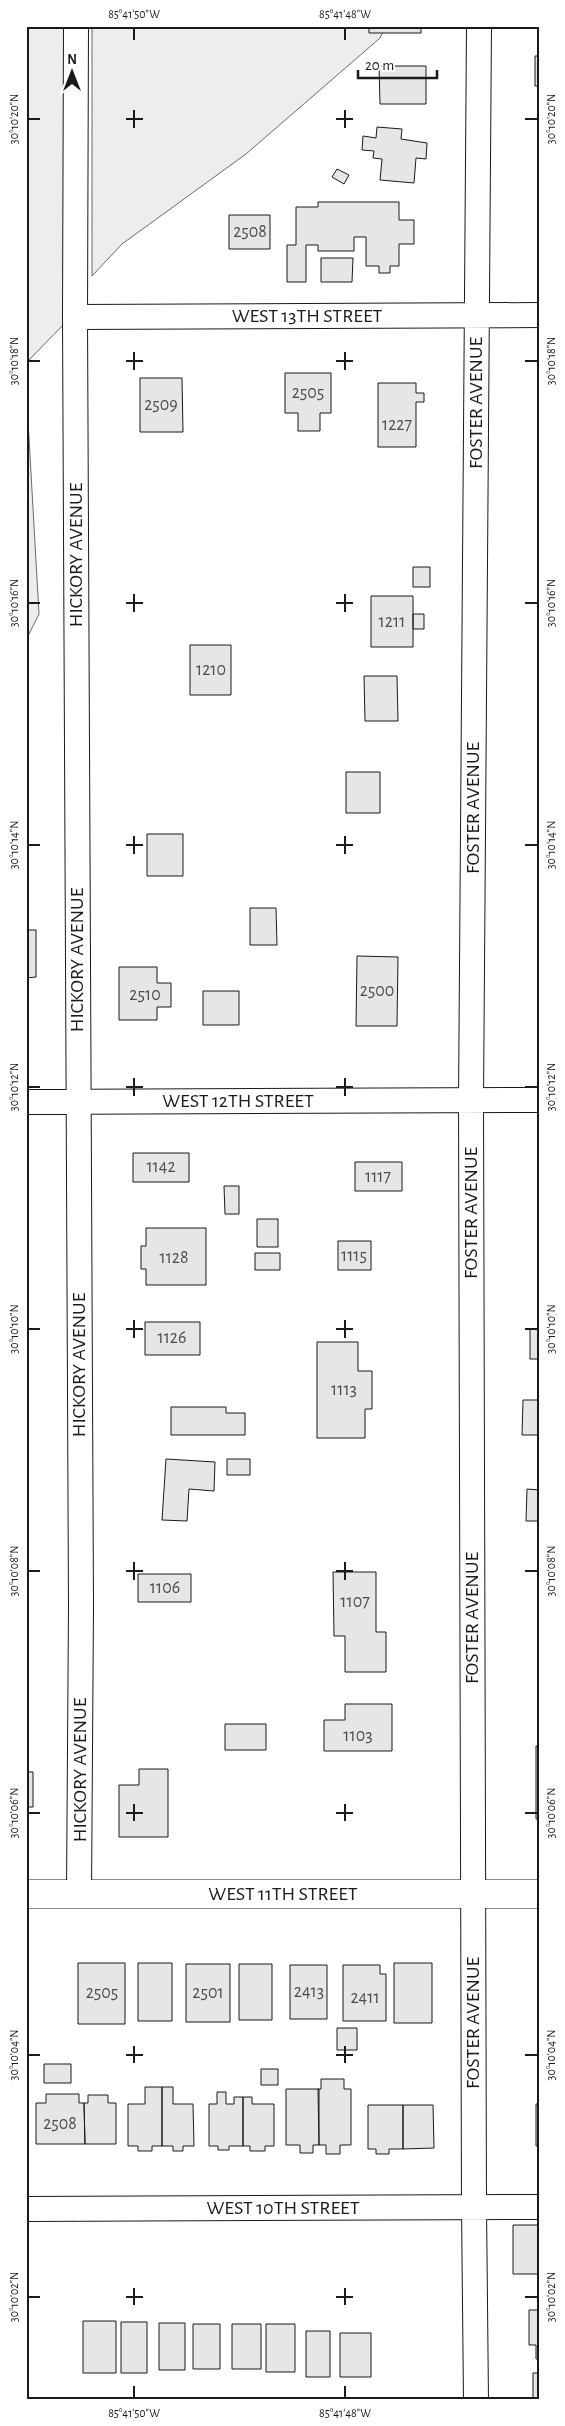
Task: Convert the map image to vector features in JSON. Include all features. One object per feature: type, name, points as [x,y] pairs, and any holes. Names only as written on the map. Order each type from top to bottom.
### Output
[{"type":"main road","name":"WEST 11TH STREET","points":[[26,1894],[539,1894]]},
{"type":"street","name":"HICKORY AVENUE","points":[[76,26],[75,317],[81,1606],[79,1894]]},
{"type":"street","name":"FOSTER AVENUE","points":[[476,2400],[470,1100],[479,26]]},
{"type":"street","name":"WEST 13TH STREET","points":[[75,317],[539,315]]},
{"type":"street","name":"WEST 12TH STREET","points":[[26,1102],[539,1100]]},
{"type":"street","name":"WEST 10TH STREET","points":[[26,2209],[539,2206]]},
{"type":"shaded area","points":[[26,26],[69,26],[68,320],[26,363]]},
{"type":"shaded area","points":[[92,26],[386,26],[380,38],[246,154],[122,244],[92,276]]},
{"type":"shaded area","points":[[26,385],[39,614],[26,640]]},
{"type":"building","points":[[369,26],[421,26],[421,33],[369,33]]},
{"type":"building","points":[[535,56],[539,56],[539,86],[535,86]]},
{"type":"building","points":[[379,66],[426,66],[426,104],[380,104]]},
{"type":"building","points":[[377,127],[402,129],[401,139],[427,143],[426,159],[416,158],[414,183],[380,180],[382,159],[373,158],[374,151],[362,150],[363,136],[376,138]]},
{"type":"building","points":[[337,169],[349,175],[344,184],[332,177]]},
{"type":"building","points":[[318,202],[399,202],[399,220],[414,220],[414,244],[399,244],[399,266],[390,266],[390,273],[379,273],[379,266],[366,266],[366,237],[354,237],[354,251],[318,251],[318,245],[306,245],[306,282],[287,282],[287,245],[296,245],[296,207],[318,207]]},
{"type":"building","points":[[229,215],[270,215],[270,249],[229,249]]},
{"type":"building","points":[[321,258],[353,258],[352,282],[321,282]]},
{"type":"building","points":[[285,373],[331,373],[331,413],[320,413],[320,431],[298,431],[298,413],[285,413]]},
{"type":"building","points":[[140,378],[182,378],[183,432],[140,432]]},
{"type":"building","points":[[378,383],[416,383],[416,393],[424,393],[424,402],[416,402],[416,447],[378,447]]},
{"type":"building","points":[[413,567],[430,567],[430,587],[413,587]]},
{"type":"building","points":[[371,596],[413,596],[413,647],[371,647]]},
{"type":"building","points":[[413,614],[424,614],[424,629],[413,629]]},
{"type":"building","points":[[190,645],[231,645],[231,695],[190,695]]},
{"type":"building","points":[[364,676],[397,676],[398,721],[365,721]]},
{"type":"building","points":[[346,772],[380,772],[380,813],[346,813]]},
{"type":"building","points":[[147,834],[183,834],[183,876],[147,876]]},
{"type":"building","points":[[250,908],[276,908],[277,945],[250,945]]},
{"type":"building","points":[[26,930],[36,930],[36,977],[26,978]]},
{"type":"building","points":[[357,956],[398,957],[397,1026],[356,1026]]},
{"type":"building","points":[[119,967],[157,967],[157,983],[171,983],[171,1007],[157,1007],[157,1020],[119,1020]]},
{"type":"building","points":[[203,991],[239,991],[239,1025],[203,1025]]},
{"type":"building","points":[[133,1153],[189,1153],[189,1182],[133,1182]]},
{"type":"building","points":[[355,1162],[402,1162],[402,1191],[355,1191]]},
{"type":"building","points":[[224,1186],[239,1186],[239,1214],[225,1214]]},
{"type":"building","points":[[257,1219],[278,1219],[278,1247],[257,1247]]},
{"type":"building","points":[[146,1228],[206,1228],[206,1285],[146,1285],[146,1269],[141,1269],[141,1246],[146,1246]]},
{"type":"building","points":[[338,1241],[371,1241],[371,1270],[338,1270]]},
{"type":"building","points":[[255,1253],[280,1253],[280,1270],[255,1270]]},
{"type":"building","points":[[145,1322],[200,1322],[200,1355],[145,1355]]},
{"type":"building","points":[[530,1329],[539,1329],[539,1359],[530,1359]]},
{"type":"building","points":[[317,1342],[358,1342],[358,1371],[372,1371],[372,1409],[365,1409],[365,1438],[317,1438]]},
{"type":"building","points":[[523,1400],[539,1400],[539,1435],[522,1435]]},
{"type":"building","points":[[171,1407],[226,1407],[226,1413],[245,1413],[245,1435],[171,1435]]},
{"type":"building","points":[[166,1459],[215,1462],[214,1491],[189,1489],[187,1521],[162,1520]]},
{"type":"building","points":[[227,1459],[250,1459],[250,1475],[227,1475]]},
{"type":"building","points":[[527,1489],[539,1490],[539,1521],[526,1521]]},
{"type":"building","points":[[333,1572],[376,1572],[376,1632],[386,1632],[386,1672],[345,1672],[345,1636],[334,1636]]},
{"type":"building","points":[[138,1574],[191,1574],[191,1602],[138,1602]]},
{"type":"building","points":[[345,1704],[392,1704],[392,1751],[324,1751],[324,1720],[345,1720]]},
{"type":"building","points":[[225,1724],[266,1724],[266,1750],[225,1750]]},
{"type":"building","points":[[536,1746],[539,1746],[539,1819],[536,1819]]},
{"type":"building","points":[[139,1769],[168,1769],[168,1837],[119,1837],[119,1785],[139,1785]]},
{"type":"building","points":[[26,1772],[33,1772],[33,1807],[26,1807]]},
{"type":"building","points":[[78,1963],[125,1963],[125,2024],[78,2024]]},
{"type":"building","points":[[138,1963],[172,1963],[172,2021],[138,2021]]},
{"type":"building","points":[[394,1963],[432,1963],[432,2023],[394,2023]]},
{"type":"building","points":[[186,1964],[230,1964],[230,2022],[186,2022]]},
{"type":"building","points":[[239,1964],[272,1964],[272,2020],[239,2020]]},
{"type":"building","points":[[290,1965],[327,1965],[327,2019],[290,2019]]},
{"type":"building","points":[[343,1965],[380,1965],[380,1974],[386,1974],[386,2021],[343,2021]]},
{"type":"building","points":[[337,2028],[357,2028],[357,2050],[337,2050]]},
{"type":"building","points":[[44,2064],[71,2064],[71,2083],[44,2083]]},
{"type":"building","points":[[261,2069],[278,2069],[278,2085],[261,2085]]},
{"type":"building","points":[[321,2079],[344,2079],[344,2089],[351,2089],[351,2145],[340,2145],[340,2154],[326,2154],[326,2145],[319,2145],[318,2089],[321,2089]]},
{"type":"building","points":[[145,2087],[162,2087],[162,2146],[152,2146],[152,2151],[138,2151],[138,2146],[128,2146],[128,2104],[145,2104]]},
{"type":"building","points":[[162,2087],[173,2087],[173,2104],[193,2104],[194,2146],[183,2146],[183,2151],[173,2151],[173,2146],[162,2146]]},
{"type":"building","points":[[286,2089],[319,2089],[319,2145],[313,2145],[313,2153],[300,2153],[300,2145],[286,2145]]},
{"type":"building","points":[[217,2092],[226,2092],[226,2104],[234,2104],[234,2097],[243,2097],[243,2146],[229,2146],[229,2150],[218,2150],[218,2146],[209,2146],[209,2104],[217,2104]]},
{"type":"building","points":[[46,2094],[79,2094],[79,2103],[84,2103],[85,2144],[36,2144],[36,2103],[46,2103]]},
{"type":"building","points":[[88,2095],[108,2095],[108,2103],[116,2103],[116,2144],[85,2144],[84,2103],[88,2103]]},
{"type":"building","points":[[243,2097],[252,2097],[252,2104],[274,2104],[274,2146],[265,2146],[265,2151],[250,2151],[250,2146],[243,2146]]},
{"type":"building","points":[[536,2104],[539,2104],[539,2146],[536,2146]]},
{"type":"building","points":[[368,2105],[403,2105],[403,2149],[389,2149],[389,2154],[376,2154],[376,2149],[368,2149]]},
{"type":"building","points":[[403,2105],[433,2105],[434,2148],[403,2149]]},
{"type":"building","points":[[513,2225],[539,2225],[539,2274],[513,2274]]},
{"type":"building","points":[[529,2310],[539,2310],[539,2359],[536,2359],[536,2345],[529,2345]]},
{"type":"building","points":[[83,2321],[116,2321],[116,2373],[83,2373]]},
{"type":"building","points":[[121,2322],[147,2322],[147,2373],[121,2373]]},
{"type":"building","points":[[159,2323],[185,2323],[185,2370],[159,2370]]},
{"type":"building","points":[[193,2324],[220,2324],[220,2369],[193,2369]]},
{"type":"building","points":[[232,2324],[261,2324],[261,2369],[232,2369]]},
{"type":"building","points":[[266,2324],[295,2324],[295,2372],[266,2372]]},
{"type":"building","points":[[306,2331],[330,2331],[330,2377],[306,2377]]},
{"type":"building","points":[[340,2333],[371,2333],[371,2377],[340,2377]]},
{"type":"building","points":[[533,2373],[539,2373],[539,2400],[533,2400]]}]
